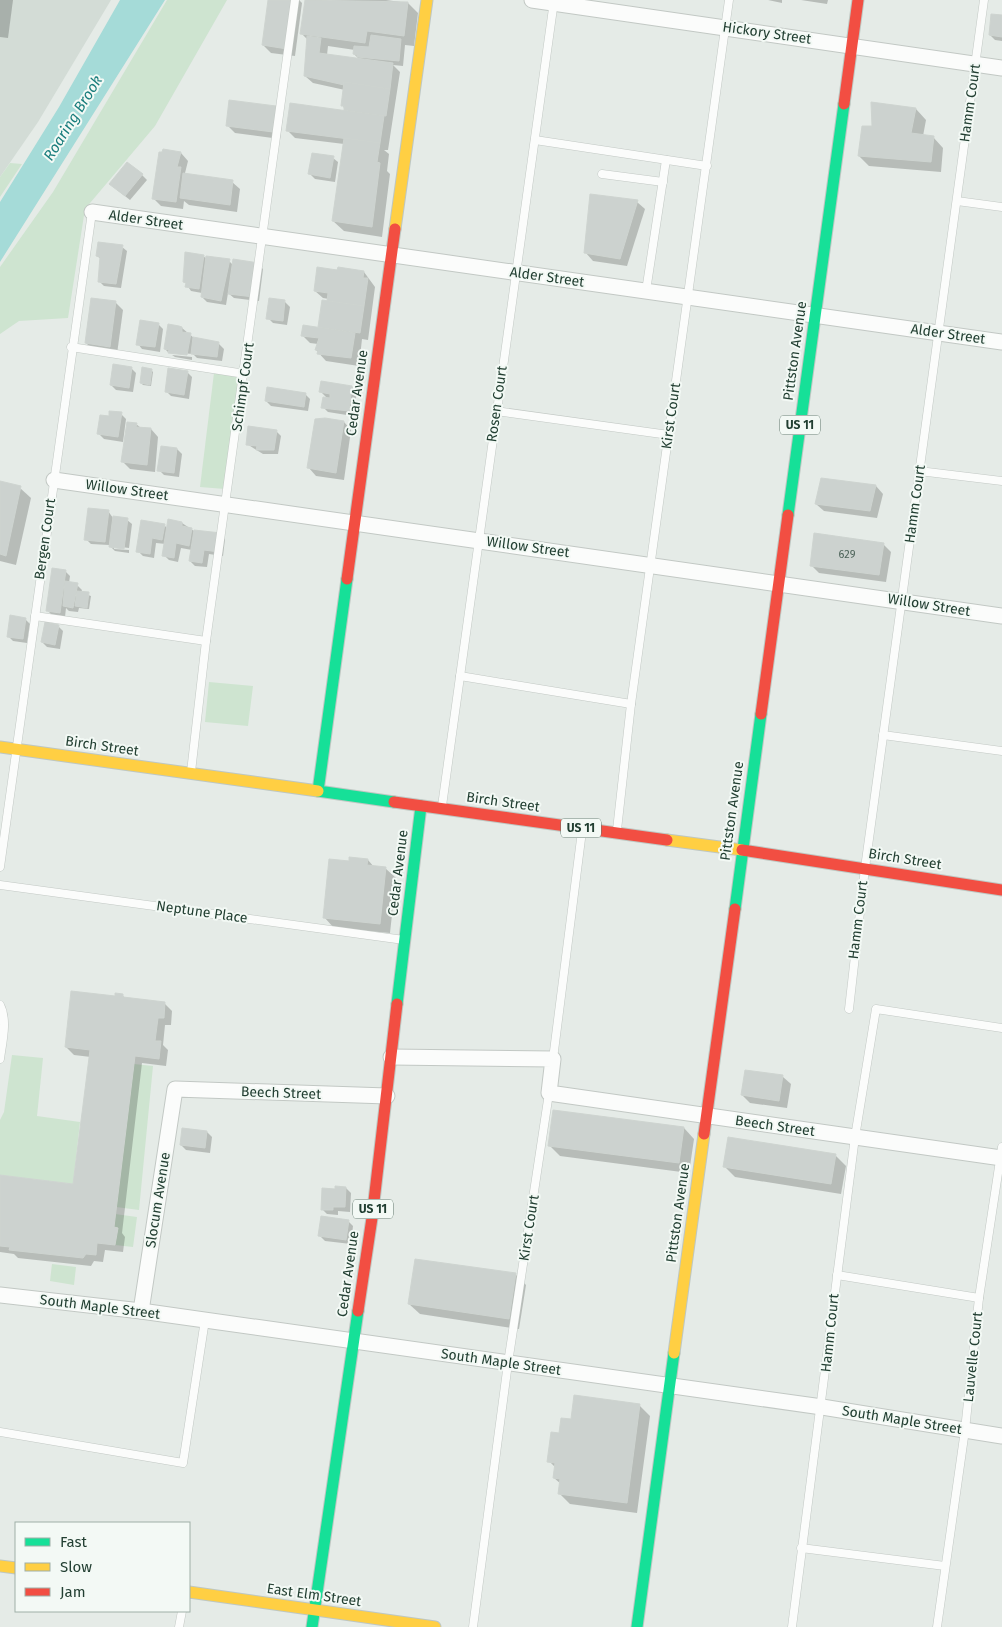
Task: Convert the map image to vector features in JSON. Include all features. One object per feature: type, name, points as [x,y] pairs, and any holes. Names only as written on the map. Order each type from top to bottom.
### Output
[{"type":"main road","name":"Cedar Avenue","points":[[318,791],[427,0]]},
{"type":"main road","name":"Pittston Avenue","points":[[637,1627],[858,0]]},
{"type":"main road","name":"Birch Street","points":[[0,747],[742,850],[1002,890]]},
{"type":"main road","name":"Cedar Avenue","points":[[312,1627],[354,1341],[387,1096],[421,806]]},
{"type":"main road","points":[[0,1566],[15,1568]]},
{"type":"main road","name":"East Elm Street","points":[[190,1592],[435,1627]]},
{"type":"street","name":"Hickory Street","points":[[532,0],[1002,68]]},
{"type":"street","name":"Alder Street","points":[[92,212],[1002,342]]},
{"type":"street","name":"Willow Street","points":[[54,480],[1002,616]]},
{"type":"street","points":[[392,1057],[553,1059]]},
{"type":"street","name":"Kirst Court","points":[[549,1093],[553,1059]]},
{"type":"street","name":"Beech Street","points":[[175,1089],[387,1096]]},
{"type":"street","name":"Slocum Avenue","points":[[141,1311],[175,1089]]},
{"type":"street","name":"Beech Street","points":[[549,1093],[855,1137],[1001,1154]]},
{"type":"street","name":"South Maple Street","points":[[0,1295],[205,1320],[822,1407],[1002,1436]]},
{"type":"lane","name":"Schimpf Court","points":[[191,774],[206,641],[227,504],[295,0]]},
{"type":"lane","name":"Kirst Court","points":[[617,833],[631,704],[729,0]]},
{"type":"lane","name":"Hamm Court","points":[[849,1009],[865,868],[919,471],[940,333],[984,0]]},
{"type":"lane","name":"Rosen Court","points":[[442,808],[554,2]]},
{"type":"lane","points":[[535,140],[707,166]]},
{"type":"lane","points":[[646,291],[666,160]]},
{"type":"lane","points":[[602,174],[663,182]]},
{"type":"lane","points":[[957,201],[1002,207]]},
{"type":"lane","name":"Bergen Court","points":[[0,867],[71,347],[92,212]]},
{"type":"lane","points":[[71,347],[245,374]]},
{"type":"lane","points":[[496,411],[669,435]]},
{"type":"lane","points":[[919,471],[1002,481]]},
{"type":"lane","points":[[35,616],[206,641]]},
{"type":"lane","points":[[460,676],[631,704]]},
{"type":"lane","points":[[883,735],[1002,751]]},
{"type":"lane","name":"Kirst Court","points":[[553,1059],[582,828]]},
{"type":"lane","name":"Neptune Place","points":[[0,885],[404,940]]},
{"type":"lane","points":[[0,1005],[3,1010],[4,1026],[0,1059]]},
{"type":"lane","name":"Hamm Court","points":[[792,1627],[801,1548],[822,1407],[836,1275],[855,1137],[876,1010],[1002,1028]]},
{"type":"lane","name":"Kirst Court","points":[[474,1627],[508,1363],[549,1093]]},
{"type":"lane","name":"Lauvelle Court","points":[[937,1627],[965,1430],[979,1298],[1001,1154]]},
{"type":"lane","points":[[836,1275],[979,1298]]},
{"type":"lane","points":[[0,1432],[183,1463],[205,1320]]},
{"type":"lane","points":[[801,1548],[945,1566]]},
{"type":"lane","points":[[180,1627],[182,1612]]},
{"type":"shaded area","points":[[0,0],[111,0],[38,122],[0,177]]},
{"type":"green space","points":[[167,0],[227,0],[155,126],[85,209],[68,318],[19,321],[0,334],[0,267],[53,192]]},
{"type":"green space","points":[[10,163],[22,164],[0,197],[0,177]]},
{"type":"green space","points":[[214,373],[241,377],[225,489],[200,487]]},
{"type":"green space","points":[[209,682],[253,686],[248,726],[205,722]]},
{"type":"green space","points":[[12,1055],[43,1058],[37,1116],[80,1122],[73,1184],[0,1175],[0,1120],[4,1112]]},
{"type":"green space","points":[[134,1064],[153,1066],[139,1210],[116,1207]]},
{"type":"green space","points":[[115,1214],[137,1217],[133,1247],[115,1245],[118,1228],[114,1227]]},
{"type":"green space","points":[[52,1264],[76,1267],[74,1285],[50,1281]]},
{"type":"water","name":"Roaring Brook","points":[[120,0],[165,0],[0,262],[0,202],[59,107]]},
{"type":"building","points":[[268,0],[294,0],[287,49],[262,45]]},
{"type":"building","points":[[305,0],[408,2],[404,36],[367,31],[365,43],[300,34]]},
{"type":"building","points":[[991,14],[1002,15],[1002,37],[989,35]]},
{"type":"building","points":[[371,35],[401,39],[399,61],[357,57],[357,55],[353,54],[354,46],[369,47]]},
{"type":"building","points":[[307,36],[321,38],[319,53],[393,63],[390,89],[344,82],[344,85],[304,76]]},
{"type":"building","points":[[344,82],[390,89],[386,116],[344,110],[344,106],[341,106]]},
{"type":"building","points":[[229,100],[276,106],[273,132],[226,126]]},
{"type":"building","points":[[871,102],[916,108],[911,133],[934,136],[931,162],[858,156],[862,126],[872,126]]},
{"type":"building","points":[[290,103],[384,116],[380,143],[286,131]]},
{"type":"building","points":[[344,138],[380,143],[377,162],[380,163],[372,227],[332,221]]},
{"type":"building","points":[[163,149],[181,152],[177,167],[181,167],[176,202],[152,199],[159,152],[162,152]]},
{"type":"building","points":[[312,153],[334,156],[330,178],[308,174]]},
{"type":"building","points":[[127,162],[143,174],[125,196],[109,184]]},
{"type":"building","points":[[183,173],[233,180],[230,205],[180,198]]},
{"type":"building","points":[[590,194],[638,200],[620,259],[584,253]]},
{"type":"building","points":[[98,242],[123,245],[116,284],[98,282],[100,257],[96,256]]},
{"type":"building","points":[[185,252],[204,255],[199,289],[185,287],[186,283],[183,282]]},
{"type":"building","points":[[206,256],[230,259],[221,301],[201,297]]},
{"type":"building","points":[[233,259],[259,263],[254,297],[228,294]]},
{"type":"building","points":[[317,267],[337,270],[338,267],[364,271],[363,278],[368,278],[364,306],[327,301],[328,293],[314,291]]},
{"type":"building","points":[[91,298],[116,301],[110,347],[85,343]]},
{"type":"building","points":[[269,298],[285,300],[283,321],[266,319]]},
{"type":"building","points":[[322,300],[364,306],[360,333],[318,327]]},
{"type":"building","points":[[140,320],[159,323],[155,347],[136,345]]},
{"type":"building","points":[[168,324],[182,327],[182,332],[191,333],[187,355],[168,353],[169,350],[164,349]]},
{"type":"building","points":[[303,325],[355,333],[351,358],[317,354],[318,350],[315,350],[319,338],[301,336]]},
{"type":"building","points":[[193,337],[219,342],[217,357],[191,354]]},
{"type":"building","points":[[113,364],[132,367],[129,388],[110,385]]},
{"type":"building","points":[[142,367],[152,369],[150,385],[140,383]]},
{"type":"building","points":[[168,368],[188,371],[184,395],[165,392]]},
{"type":"building","points":[[321,381],[352,386],[349,411],[321,408],[323,397],[330,398],[330,394],[319,392]]},
{"type":"building","points":[[267,387],[306,393],[304,407],[265,401]]},
{"type":"building","points":[[109,411],[122,412],[118,437],[97,434],[100,415],[109,416]]},
{"type":"building","points":[[325,418],[344,421],[336,473],[307,468],[315,419]]},
{"type":"building","points":[[127,422],[137,423],[136,427],[151,428],[147,465],[121,462]]},
{"type":"building","points":[[248,426],[277,430],[274,450],[256,450],[257,446],[246,445]]},
{"type":"building","points":[[161,446],[177,448],[174,473],[157,471]]},
{"type":"building","points":[[821,478],[876,485],[870,511],[815,504]]},
{"type":"building","points":[[0,481],[21,486],[6,556],[0,554]]},
{"type":"building","points":[[88,508],[109,510],[105,542],[84,540]]},
{"type":"building","points":[[113,516],[128,518],[124,549],[109,547]]},
{"type":"building","points":[[168,519],[182,522],[182,526],[192,528],[189,546],[176,543],[174,558],[162,556]]},
{"type":"building","points":[[141,520],[165,524],[162,540],[152,538],[150,554],[136,552]]},
{"type":"building","points":[[194,530],[221,533],[219,552],[204,550],[202,563],[189,561]]},
{"type":"building","points":[[814,533],[884,543],[879,575],[810,566]]},
{"type":"building","points":[[52,568],[66,570],[60,613],[46,611]]},
{"type":"building","points":[[65,581],[78,583],[73,608],[63,606]]},
{"type":"building","points":[[77,591],[89,592],[87,608],[75,606]]},
{"type":"building","points":[[10,615],[26,618],[23,639],[7,637]]},
{"type":"building","points":[[45,622],[59,625],[55,645],[41,642]]},
{"type":"building","points":[[349,857],[368,859],[367,865],[386,867],[380,924],[323,918],[329,859],[349,861]]},
{"type":"building","points":[[71,991],[115,996],[115,993],[123,994],[123,997],[165,1002],[164,1018],[158,1018],[155,1041],[161,1041],[159,1059],[135,1056],[114,1227],[118,1228],[115,1245],[97,1243],[96,1255],[86,1254],[83,1258],[9,1250],[10,1247],[0,1246],[0,1175],[73,1184],[90,1050],[65,1047]]},
{"type":"building","points":[[745,1070],[783,1075],[779,1101],[741,1095]]},
{"type":"building","points":[[553,1110],[684,1127],[679,1163],[548,1146]]},
{"type":"building","points":[[182,1128],[207,1131],[205,1148],[180,1145]]},
{"type":"building","points":[[728,1137],[836,1154],[831,1184],[723,1167]]},
{"type":"building","points":[[335,1186],[346,1187],[345,1207],[321,1210],[322,1188],[335,1189]]},
{"type":"building","points":[[321,1216],[349,1220],[346,1240],[318,1236]]},
{"type":"building","points":[[415,1259],[516,1273],[509,1319],[408,1304]]},
{"type":"building","points":[[574,1395],[640,1404],[627,1503],[558,1494],[560,1479],[553,1478],[555,1463],[547,1462],[551,1432],[559,1433],[561,1418],[571,1419]]},
{"type":"traffic: fast","points":[[788,515],[844,104]]},
{"type":"traffic: fast","points":[[347,579],[318,791],[394,802]]},
{"type":"traffic: fast","points":[[735,909],[761,714]]},
{"type":"traffic: fast","points":[[397,1004],[421,806]]},
{"type":"traffic: fast","points":[[312,1627],[358,1311]]},
{"type":"traffic: fast","points":[[637,1627],[674,1353]]},
{"type":"traffic: slow","points":[[395,229],[427,0]]},
{"type":"traffic: slow","points":[[0,747],[318,791]]},
{"type":"traffic: slow","points":[[667,840],[742,850]]},
{"type":"traffic: slow","points":[[674,1353],[704,1134]]},
{"type":"traffic: slow","points":[[0,1566],[15,1568]]},
{"type":"traffic: slow","points":[[190,1592],[435,1627]]},
{"type":"traffic: jam","points":[[844,104],[858,0]]},
{"type":"traffic: jam","points":[[347,579],[395,229]]},
{"type":"traffic: jam","points":[[761,714],[788,515]]},
{"type":"traffic: jam","points":[[394,802],[667,840]]},
{"type":"traffic: jam","points":[[742,850],[1002,890]]},
{"type":"traffic: jam","points":[[704,1134],[735,909]]},
{"type":"traffic: jam","points":[[358,1311],[372,1218],[397,1004]]}]
